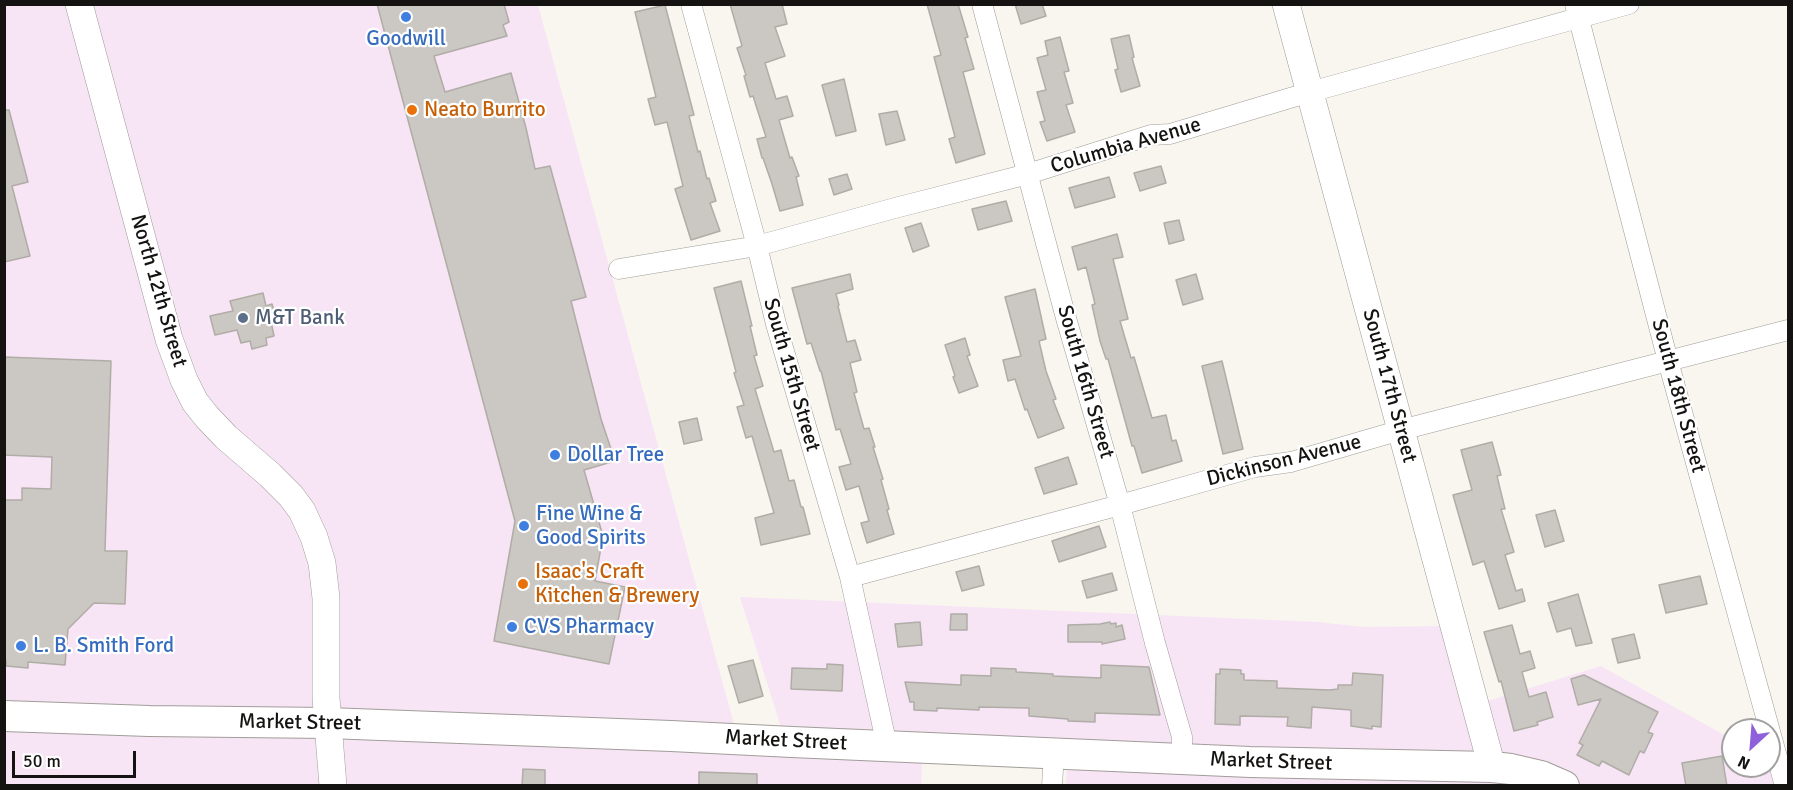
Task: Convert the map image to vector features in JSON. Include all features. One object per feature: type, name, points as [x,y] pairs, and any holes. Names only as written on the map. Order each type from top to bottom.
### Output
[{"type":"main road","name":"North 12th Street","points":[[79,4],[169,339],[184,380],[195,402],[207,417],[291,496],[314,537],[324,577],[326,698],[333,786]]},
{"type":"main road","name":"South 17th Street","points":[[1286,4],[1491,767]]},
{"type":"main road","name":"Market Street","points":[[4,716],[149,721],[328,723],[1182,759],[1491,767],[1541,776],[1564,786]]},
{"type":"street","name":"South 15th Street","points":[[691,4],[776,324],[850,577],[887,746]]},
{"type":"street","name":"South 16th Street","points":[[982,4],[1182,737],[1182,759]]},
{"type":"street","name":"Columbia Avenue","points":[[619,269],[757,246],[1028,174],[1151,135],[1170,134],[1577,12],[1629,4]]},
{"type":"street","name":"South 18th Street","points":[[1577,12],[1668,361],[1785,786]]},
{"type":"street","name":"Dickinson Avenue","points":[[850,577],[1255,467],[1291,462],[1401,430],[1788,330]]},
{"type":"street","points":[[1053,786],[1054,753]]},
{"type":"shaded area","points":[[5,5],[538,5],[742,754],[922,762],[921,785],[5,786]]},
{"type":"shaded area","points":[[740,597],[1317,622],[1365,627],[1443,626],[1462,709],[1601,666],[1721,733],[1721,778],[1781,778],[1781,756],[1788,756],[1788,785],[1066,785],[1068,742],[781,727]]},
{"type":"building","points":[[377,4],[504,4],[509,22],[503,25],[507,36],[434,56],[445,92],[511,73],[535,169],[550,166],[586,297],[571,301],[601,419],[615,461],[584,470],[603,536],[595,581],[625,587],[609,664],[494,641],[515,521]]},
{"type":"building","points":[[730,4],[782,4],[787,24],[775,27],[785,56],[765,63],[776,99],[787,96],[793,116],[779,120],[790,158],[792,157],[799,176],[796,177],[803,205],[780,211],[757,139],[766,137],[744,76],[746,75],[737,48],[742,46]]},
{"type":"building","points":[[927,4],[958,4],[968,37],[965,38],[974,69],[963,72],[985,154],[956,163],[949,139],[955,137],[934,57],[941,55]]},
{"type":"building","points":[[1015,4],[1042,4],[1046,16],[1021,24]]},
{"type":"building","points":[[665,5],[694,115],[689,116],[698,152],[700,151],[707,179],[709,178],[716,201],[710,203],[720,231],[691,240],[675,189],[683,186],[667,122],[655,125],[648,99],[656,97],[635,12]]},
{"type":"building","points":[[1129,35],[1134,57],[1132,58],[1140,86],[1121,92],[1115,70],[1118,69],[1111,39]]},
{"type":"building","points":[[1060,37],[1069,71],[1064,72],[1073,103],[1066,105],[1075,132],[1047,141],[1040,122],[1045,121],[1037,92],[1046,90],[1037,58],[1048,55],[1045,41]]},
{"type":"building","points":[[844,79],[856,131],[836,136],[822,85]]},
{"type":"building","points":[[4,110],[9,110],[28,182],[12,186],[30,256],[4,262]]},
{"type":"building","points":[[897,111],[905,140],[886,145],[879,114]]},
{"type":"building","points":[[1161,166],[1166,183],[1140,191],[1134,173]]},
{"type":"building","points":[[847,174],[852,189],[834,195],[829,179]]},
{"type":"building","points":[[1109,177],[1115,197],[1075,208],[1069,188]]},
{"type":"building","points":[[1006,201],[1012,221],[978,230],[972,209]]},
{"type":"building","points":[[1179,220],[1184,240],[1169,244],[1164,223]]},
{"type":"building","points":[[921,223],[929,246],[913,252],[905,228]]},
{"type":"building","points":[[1117,234],[1123,257],[1113,259],[1128,319],[1120,321],[1131,358],[1134,357],[1152,418],[1166,415],[1172,441],[1176,440],[1182,461],[1142,473],[1134,446],[1132,446],[1108,359],[1106,359],[1100,341],[1092,305],[1095,304],[1086,267],[1078,270],[1072,247]]},
{"type":"building","points":[[850,274],[853,289],[836,294],[838,306],[847,342],[855,340],[861,360],[850,363],[857,392],[854,393],[864,429],[869,428],[875,447],[873,447],[883,479],[881,480],[889,509],[887,510],[894,534],[867,543],[861,523],[869,521],[859,486],[846,490],[839,467],[851,464],[840,429],[836,430],[821,371],[811,343],[807,344],[792,288]]},
{"type":"building","points":[[1196,274],[1203,299],[1183,305],[1176,280]]},
{"type":"building","points":[[741,281],[752,326],[750,326],[757,355],[754,356],[763,386],[755,389],[774,452],[781,450],[789,481],[794,480],[810,534],[761,545],[755,518],[774,513],[752,436],[746,438],[737,407],[744,405],[714,288]]},
{"type":"building","points":[[1035,289],[1046,339],[1039,341],[1056,399],[1053,400],[1064,428],[1038,438],[1027,409],[1025,410],[1015,379],[1008,381],[1003,360],[1021,356],[1005,297]]},
{"type":"building","name":"M&T Bank","points":[[263,293],[266,306],[272,304],[277,321],[271,322],[274,336],[266,338],[267,345],[252,349],[250,341],[241,343],[237,330],[215,335],[210,316],[233,311],[230,301]]},
{"type":"building","points":[[965,338],[970,355],[967,356],[978,386],[959,393],[945,345]]},
{"type":"building","points":[[4,357],[111,361],[105,551],[127,551],[125,604],[94,603],[68,629],[65,665],[28,662],[28,668],[6,666],[6,661],[4,661],[4,500],[22,500],[22,488],[51,489],[52,457],[4,455]]},
{"type":"building","points":[[1222,361],[1243,449],[1223,454],[1202,366]]},
{"type":"building","points":[[697,418],[702,440],[684,444],[679,422]]},
{"type":"building","points":[[1492,442],[1501,475],[1497,476],[1505,509],[1501,509],[1514,552],[1505,555],[1516,591],[1522,589],[1525,601],[1499,609],[1484,561],[1473,565],[1453,495],[1472,490],[1461,450]]},
{"type":"building","points":[[1068,457],[1077,484],[1044,494],[1035,468]]},
{"type":"building","points":[[1555,510],[1564,541],[1545,547],[1536,515]]},
{"type":"building","points":[[1099,526],[1106,547],[1059,562],[1052,541]]},
{"type":"building","points":[[979,566],[984,585],[962,591],[956,572]]},
{"type":"building","points":[[1112,573],[1117,590],[1087,598],[1082,581]]},
{"type":"building","points":[[1700,576],[1707,604],[1666,613],[1659,585]]},
{"type":"building","points":[[1578,594],[1592,643],[1576,646],[1571,628],[1557,632],[1548,603]]},
{"type":"building","points":[[951,614],[967,614],[967,630],[950,630]]},
{"type":"building","points":[[920,622],[922,645],[898,647],[895,624]]},
{"type":"building","points":[[1110,622],[1111,624],[1116,623],[1116,627],[1122,625],[1125,639],[1102,644],[1102,642],[1068,642],[1068,625]]},
{"type":"building","points":[[1512,625],[1520,654],[1530,651],[1535,668],[1522,672],[1529,697],[1546,692],[1553,717],[1537,722],[1538,725],[1514,731],[1501,681],[1499,682],[1484,632]]},
{"type":"building","points":[[1634,634],[1640,658],[1618,663],[1612,639]]},
{"type":"building","points":[[753,660],[763,696],[739,703],[728,666]]},
{"type":"building","points":[[827,664],[843,665],[842,691],[791,689],[792,668],[827,669]]},
{"type":"building","points":[[1101,665],[1149,667],[1160,715],[1095,713],[1095,722],[1029,716],[1029,708],[979,707],[979,710],[937,708],[937,711],[914,710],[914,702],[910,702],[905,682],[961,685],[961,675],[991,676],[991,668],[1016,669],[1016,672],[1053,674],[1053,676],[1101,678]]},
{"type":"building","points":[[1220,669],[1241,670],[1244,680],[1277,681],[1277,688],[1329,690],[1338,689],[1338,685],[1352,685],[1353,673],[1383,675],[1381,727],[1372,726],[1372,729],[1351,726],[1351,710],[1312,707],[1311,728],[1287,726],[1288,717],[1240,716],[1240,725],[1215,724],[1216,674],[1220,674]]},
{"type":"building","points":[[1584,675],[1658,712],[1648,732],[1653,734],[1644,753],[1640,751],[1629,775],[1602,761],[1599,766],[1577,755],[1583,745],[1579,743],[1601,699],[1578,705],[1571,679]]},
{"type":"building","points":[[1721,756],[1721,778],[1726,778],[1727,786],[1686,786],[1682,763]]},
{"type":"building","points":[[523,769],[545,770],[545,786],[522,786]]},
{"type":"building","points":[[699,772],[757,774],[757,786],[699,786]]},
{"type":"place","name":"Goodwill","points":[[406,17]]},
{"type":"place","name":"Neato Burrito","points":[[412,110]]},
{"type":"place","name":"M&T Bank","points":[[243,318]]},
{"type":"place","name":"Dollar Tree","points":[[555,455]]},
{"type":"place","name":"Fine Wine & Good Spirits","points":[[524,526]]},
{"type":"place","name":"Isaac's Craft Kitchen & Brewery","points":[[523,584]]},
{"type":"place","name":"CVS Pharmacy","points":[[512,627]]},
{"type":"place","name":"L. B. Smith Ford","points":[[21,646]]}]
